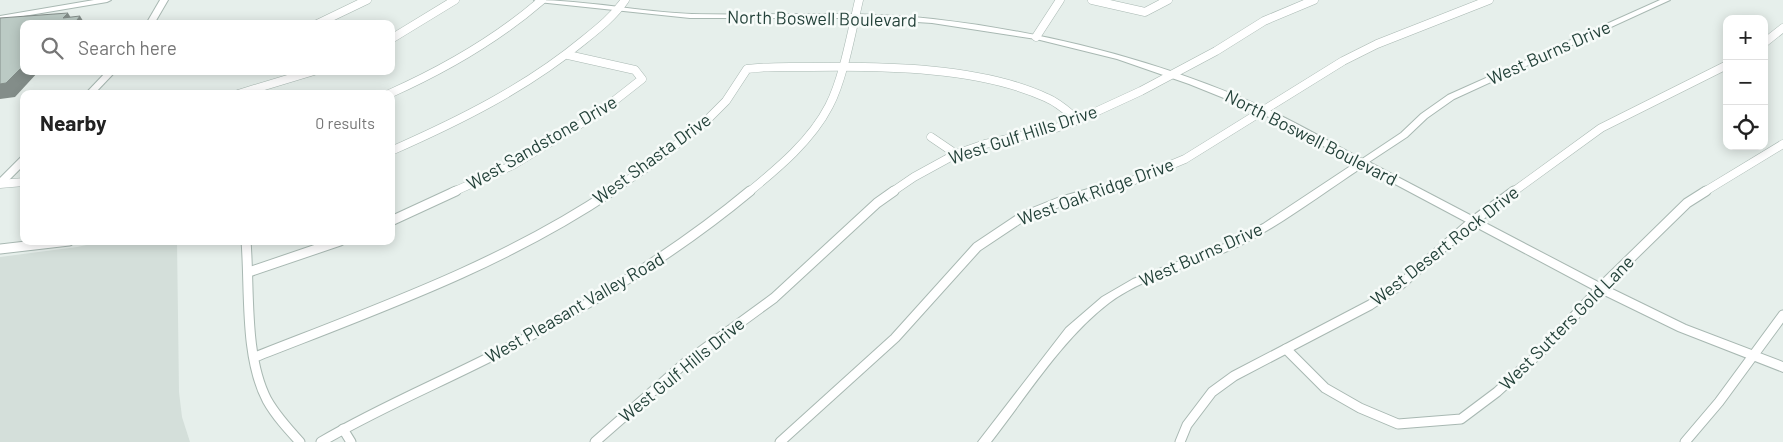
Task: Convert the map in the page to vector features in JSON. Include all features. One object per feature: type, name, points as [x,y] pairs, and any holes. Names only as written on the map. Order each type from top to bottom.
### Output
[{"type":"street","points":[[0,18],[107,0]]},
{"type":"street","points":[[152,20],[164,0]]},
{"type":"street","points":[[326,20],[368,0]]},
{"type":"street","points":[[395,37],[455,0]]},
{"type":"street","name":"North Boswell Boulevard","points":[[538,0],[618,10],[690,16],[856,16],[932,21],[1036,36],[1120,57],[1264,110],[1472,222],[1600,288],[1682,328],[1783,368]]},
{"type":"street","points":[[395,91],[470,54],[509,27],[542,0]]},
{"type":"street","points":[[395,149],[452,124],[493,102],[568,55],[618,10],[625,0]]},
{"type":"street","name":"West Pleasant Valley Road","points":[[321,442],[342,429],[488,359],[583,308],[630,280],[707,226],[768,176],[806,139],[826,113],[836,94],[859,0]]},
{"type":"street","points":[[1036,36],[1060,0]]},
{"type":"street","points":[[1092,0],[1145,12],[1168,0]]},
{"type":"street","name":"West Gulf Hills Drive","points":[[595,442],[685,363],[774,298],[876,203],[914,177],[956,154],[985,144],[1053,129],[1078,120],[1141,91],[1216,51],[1264,22],[1314,0]]},
{"type":"street","name":"West Oak Ridge Drive","points":[[780,442],[895,338],[977,247],[995,232],[1022,216],[1156,172],[1185,158],[1343,61],[1377,44],[1489,0]]},
{"type":"street","name":"West Burns Drive","points":[[984,442],[1070,331],[1106,300],[1137,282],[1244,239],[1268,226],[1404,135],[1424,116],[1451,97],[1666,0]]},
{"type":"street","points":[[1768,41],[1783,28]]},
{"type":"street","name":"West Sandstone Drive","points":[[395,220],[512,165],[600,112],[642,79],[635,70],[568,55]]},
{"type":"street","name":"West Shasta Drive","points":[[255,357],[401,300],[483,262],[572,215],[633,177],[683,141],[718,110],[733,92],[741,73],[747,69],[842,66],[929,72],[988,82],[1042,95],[1058,103],[1078,120]]},
{"type":"street","name":"West Desert Rock Drive","points":[[1180,442],[1188,425],[1212,392],[1234,376],[1341,322],[1392,290],[1472,222],[1602,128],[1723,67]]},
{"type":"street","points":[[93,90],[108,75]]},
{"type":"street","points":[[251,90],[301,75]]},
{"type":"street","points":[[931,137],[956,154]]},
{"type":"street","name":"West Sutters Gold Lane","points":[[1286,349],[1325,388],[1360,408],[1398,424],[1461,419],[1497,392],[1541,352],[1600,288],[1660,232],[1687,203],[1783,144]]},
{"type":"street","points":[[0,184],[20,163]]},
{"type":"street","points":[[0,184],[20,182]]},
{"type":"street","points":[[0,249],[34,245]]},
{"type":"street","points":[[246,245],[255,357],[264,392],[277,415],[300,442]]},
{"type":"street","points":[[249,272],[328,245]]},
{"type":"street","points":[[1685,442],[1719,402],[1783,315]]},
{"type":"street","points":[[342,429],[351,442]]},
{"type":"shaded area","points":[[87,245],[177,245],[179,392],[182,417],[190,442],[0,442],[0,257]]},
{"type":"building","points":[[68,13],[63,18],[80,16],[77,20],[20,20],[20,69],[6,83],[0,84],[0,18]]}]
